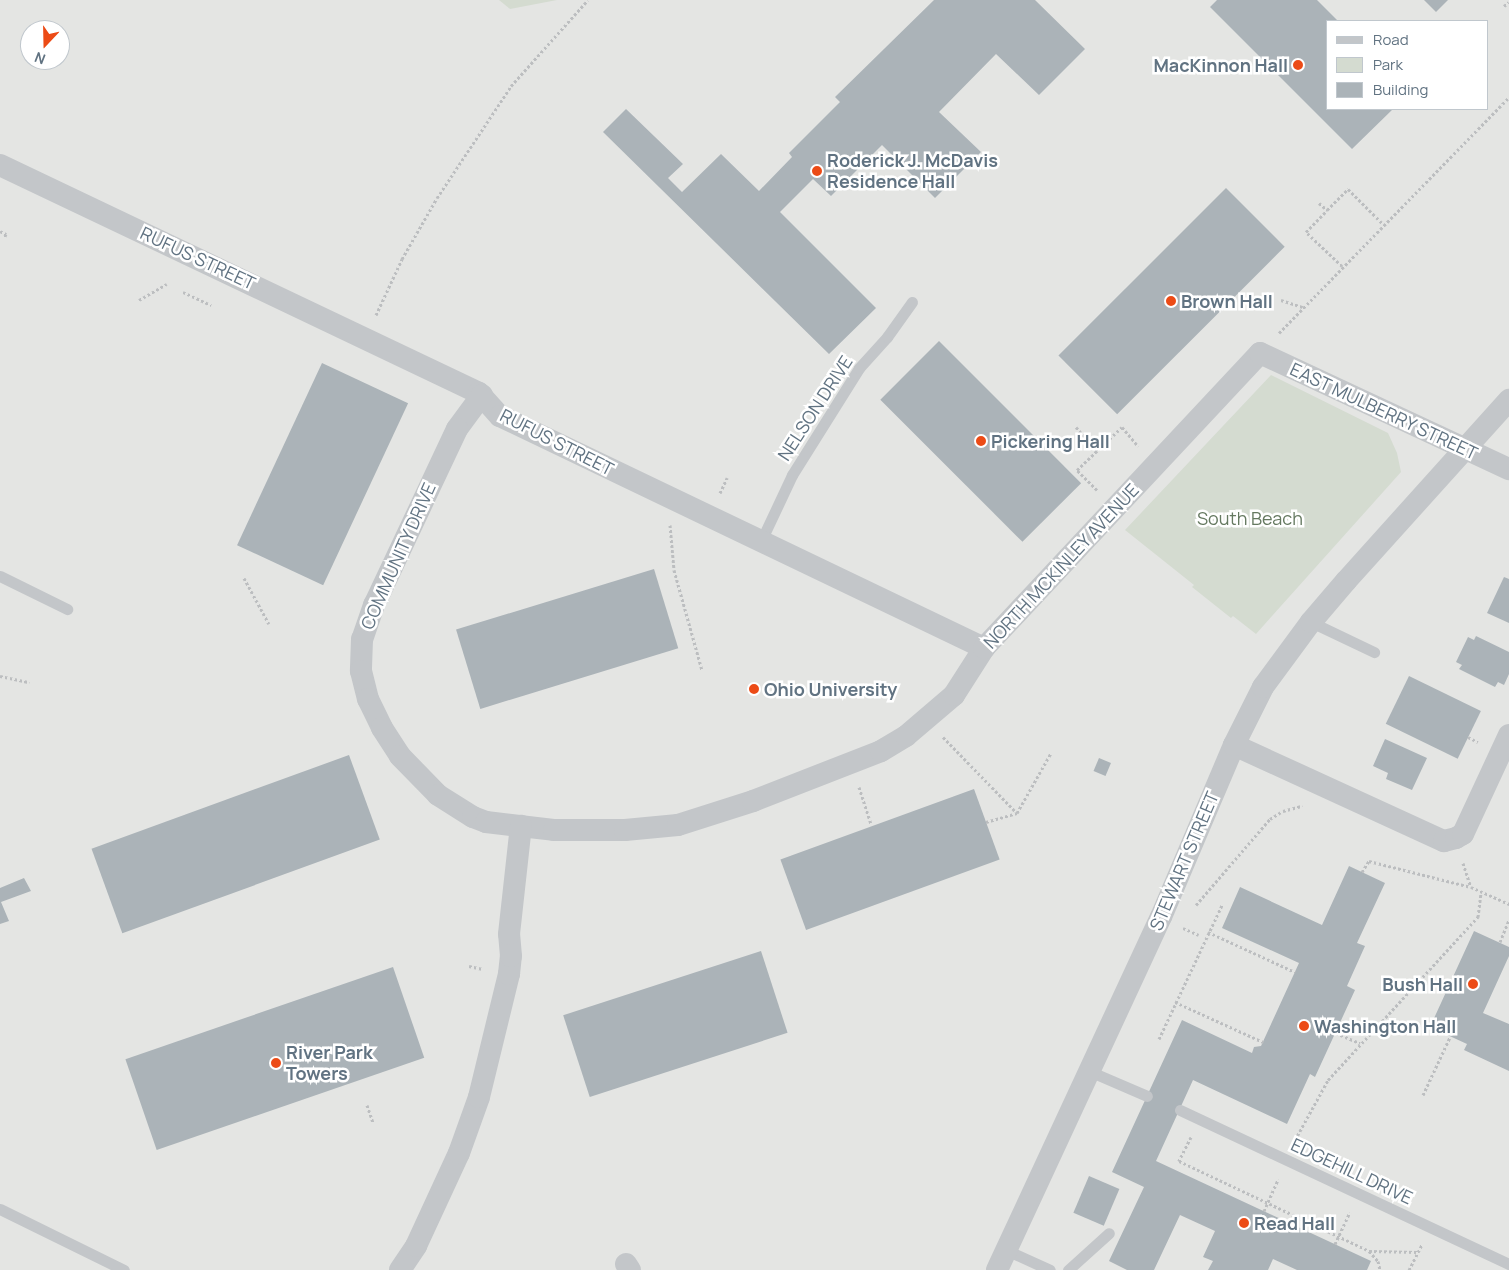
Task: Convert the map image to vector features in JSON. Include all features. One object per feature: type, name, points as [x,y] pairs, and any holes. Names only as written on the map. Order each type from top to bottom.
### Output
[{"type":"street","name":"RUFUS STREET","points":[[0,164],[482,395],[500,416],[984,648]]},
{"type":"street","name":"EAST MULBERRY STREET","points":[[1260,353],[1509,469]]},
{"type":"street","name":"NORTH MCKINLEY AVENUE","points":[[521,826],[592,831],[678,825],[753,802],[881,752],[900,740],[954,695],[984,648],[1260,353]]},
{"type":"street","name":"COMMUNITY DRIVE","points":[[482,395],[457,429],[374,605],[362,638],[361,671],[368,699],[382,728],[400,756],[418,776],[438,794],[473,817],[486,822],[521,826]]},
{"type":"street","name":"STEWART STREET","points":[[1002,1260],[1161,917],[1234,744],[1263,687],[1311,622],[1428,488],[1509,400]]},
{"type":"street","points":[[1234,744],[1444,841],[1463,834],[1509,735]]},
{"type":"street","points":[[400,1270],[416,1246],[455,1162],[479,1097],[511,956],[509,934],[521,826]]},
{"type":"lane","name":"NELSON DRIVE","points":[[762,541],[792,475],[859,368],[887,337],[912,302]]},
{"type":"lane","points":[[0,576],[67,609]]},
{"type":"lane","points":[[1311,622],[1374,652]]},
{"type":"lane","points":[[1090,1071],[1147,1096]]},
{"type":"lane","name":"EDGEHILL DRIVE","points":[[1180,1110],[1509,1264]]},
{"type":"lane","points":[[0,1210],[124,1270]]},
{"type":"lane","points":[[1068,1270],[1109,1233]]},
{"type":"lane","points":[[1002,1260],[1050,1270]]},
{"type":"path","points":[[374,319],[402,259],[437,198],[500,102],[557,32],[588,0]]},
{"type":"path","points":[[1504,6],[1509,2]]},
{"type":"path","points":[[1260,353],[1342,266],[1509,97]]},
{"type":"path","points":[[1342,266],[1306,232],[1348,189],[1384,224]]},
{"type":"path","points":[[1319,203],[1327,210]]},
{"type":"path","points":[[0,231],[6,234],[4,238]]},
{"type":"path","points":[[139,300],[167,284]]},
{"type":"path","points":[[183,292],[211,305]]},
{"type":"path","points":[[1281,300],[1303,307]]},
{"type":"path","points":[[1076,427],[1097,451]]},
{"type":"path","points":[[1100,493],[1077,470],[1122,427],[1141,449]]},
{"type":"path","points":[[718,498],[727,478]]},
{"type":"path","points":[[672,520],[669,532],[674,570],[702,670]]},
{"type":"path","points":[[244,578],[269,624]]},
{"type":"path","points":[[0,676],[29,682]]},
{"type":"path","points":[[941,734],[1017,813]]},
{"type":"path","points":[[986,822],[1017,813],[1051,753]]},
{"type":"path","points":[[858,783],[871,824]]},
{"type":"path","points":[[1193,908],[1270,819],[1288,809],[1309,805]]},
{"type":"path","points":[[1462,860],[1471,887]]},
{"type":"path","points":[[1362,872],[1369,861],[1471,887],[1509,904]]},
{"type":"path","points":[[1295,1140],[1328,1080],[1478,916],[1481,892]]},
{"type":"path","points":[[1159,1039],[1222,905]]},
{"type":"path","points":[[1500,942],[1509,920]]},
{"type":"path","points":[[1182,928],[1199,935]]},
{"type":"path","points":[[1208,932],[1295,972]]},
{"type":"path","points":[[1175,1002],[1263,1042]]},
{"type":"path","points":[[1336,1033],[1360,1043]]},
{"type":"path","points":[[1422,1095],[1450,1037]]},
{"type":"path","points":[[367,1105],[374,1122]]},
{"type":"path","points":[[1193,1132],[1179,1161],[1369,1251],[1418,1252]]},
{"type":"path","points":[[1264,1211],[1281,1174]]},
{"type":"path","points":[[1335,1244],[1352,1207]]},
{"type":"path","points":[[1409,1270],[1424,1241]]},
{"type":"path","points":[[1369,1251],[1378,1261],[1380,1270]]},
{"type":"shaded area","name":"Ohio University","points":[[0,0],[1509,0],[1509,1270],[0,1270]]},
{"type":"green space","points":[[499,0],[557,0],[510,9]]},
{"type":"green space","name":"South Beach","points":[[1271,375],[1388,433],[1397,453],[1401,472],[1256,634],[1233,616],[1231,618],[1192,587],[1194,585],[1125,530]]},
{"type":"building","name":"Roderick J. McDavis Residence Hall","points":[[934,0],[1035,0],[1085,49],[1039,95],[996,54],[939,112],[981,152],[935,198],[882,145],[831,196],[813,179],[780,212],[876,308],[829,354],[603,132],[626,109],[683,164],[668,178],[682,192],[721,154],[759,191],[792,157],[789,153],[840,102],[835,97]]},
{"type":"building","name":"MacKinnon Hall","points":[[1217,0],[1317,0],[1337,20],[1326,20],[1326,110],[1392,110],[1352,149],[1210,7]]},
{"type":"building","points":[[1424,0],[1448,0],[1436,12]]},
{"type":"building","name":"Brown Hall","points":[[1226,188],[1285,247],[1117,414],[1058,356]]},
{"type":"building","name":"Pickering Hall","points":[[939,341],[1081,483],[1022,542],[880,400]]},
{"type":"building","points":[[322,363],[408,403],[323,585],[237,545]]},
{"type":"building","points":[[654,569],[678,648],[480,709],[456,630]]},
{"type":"building","points":[[1504,577],[1509,579],[1509,623],[1487,613]]},
{"type":"building","points":[[1476,636],[1509,652],[1509,674],[1504,685],[1498,682],[1495,687],[1459,669],[1462,665],[1456,662],[1468,637],[1474,640]]},
{"type":"building","points":[[1409,676],[1481,711],[1458,759],[1386,724]]},
{"type":"building","points":[[1385,739],[1427,758],[1412,790],[1386,779],[1388,773],[1373,766]]},
{"type":"building","points":[[349,755],[380,840],[122,933],[92,849]]},
{"type":"building","points":[[1099,758],[1111,763],[1105,776],[1094,771]]},
{"type":"building","points":[[974,789],[1000,859],[806,930],[780,859]]},
{"type":"building","name":"Washington Hall","points":[[1349,866],[1385,883],[1357,943],[1365,946],[1347,986],[1355,990],[1315,1077],[1310,1074],[1287,1124],[1193,1080],[1156,1161],[1371,1261],[1367,1270],[1297,1270],[1273,1259],[1268,1270],[1208,1270],[1213,1261],[1203,1257],[1215,1231],[1180,1215],[1154,1270],[1127,1270],[1109,1261],[1144,1187],[1112,1172],[1182,1020],[1252,1053],[1254,1047],[1261,1046],[1299,963],[1222,928],[1240,887],[1322,925]]},
{"type":"building","points":[[24,878],[31,891],[1,902],[9,921],[0,924],[0,888]]},
{"type":"building","name":"Bush Hall","points":[[1474,931],[1509,947],[1509,956],[1483,1013],[1509,1024],[1509,1071],[1464,1050],[1467,1044],[1430,1027]]},
{"type":"building","points":[[761,951],[788,1033],[590,1097],[563,1015]]},
{"type":"building","name":"River Park Towers","points":[[393,967],[424,1058],[157,1150],[125,1059]]},
{"type":"building","points":[[1089,1176],[1119,1189],[1104,1226],[1073,1213]]},
{"type":"place","name":"MacKinnon Hall","points":[[1298,65]]},
{"type":"place","name":"Roderick J. McDavis Residence Hall","points":[[817,171]]},
{"type":"place","name":"Brown Hall","points":[[1171,301]]},
{"type":"place","name":"Pickering Hall","points":[[981,441]]},
{"type":"place","name":"Ohio University","points":[[754,689]]},
{"type":"place","name":"Bush Hall","points":[[1473,984]]},
{"type":"place","name":"Washington Hall","points":[[1304,1026]]},
{"type":"place","name":"River Park Towers","points":[[276,1063]]},
{"type":"place","name":"Read Hall","points":[[1244,1223]]}]
